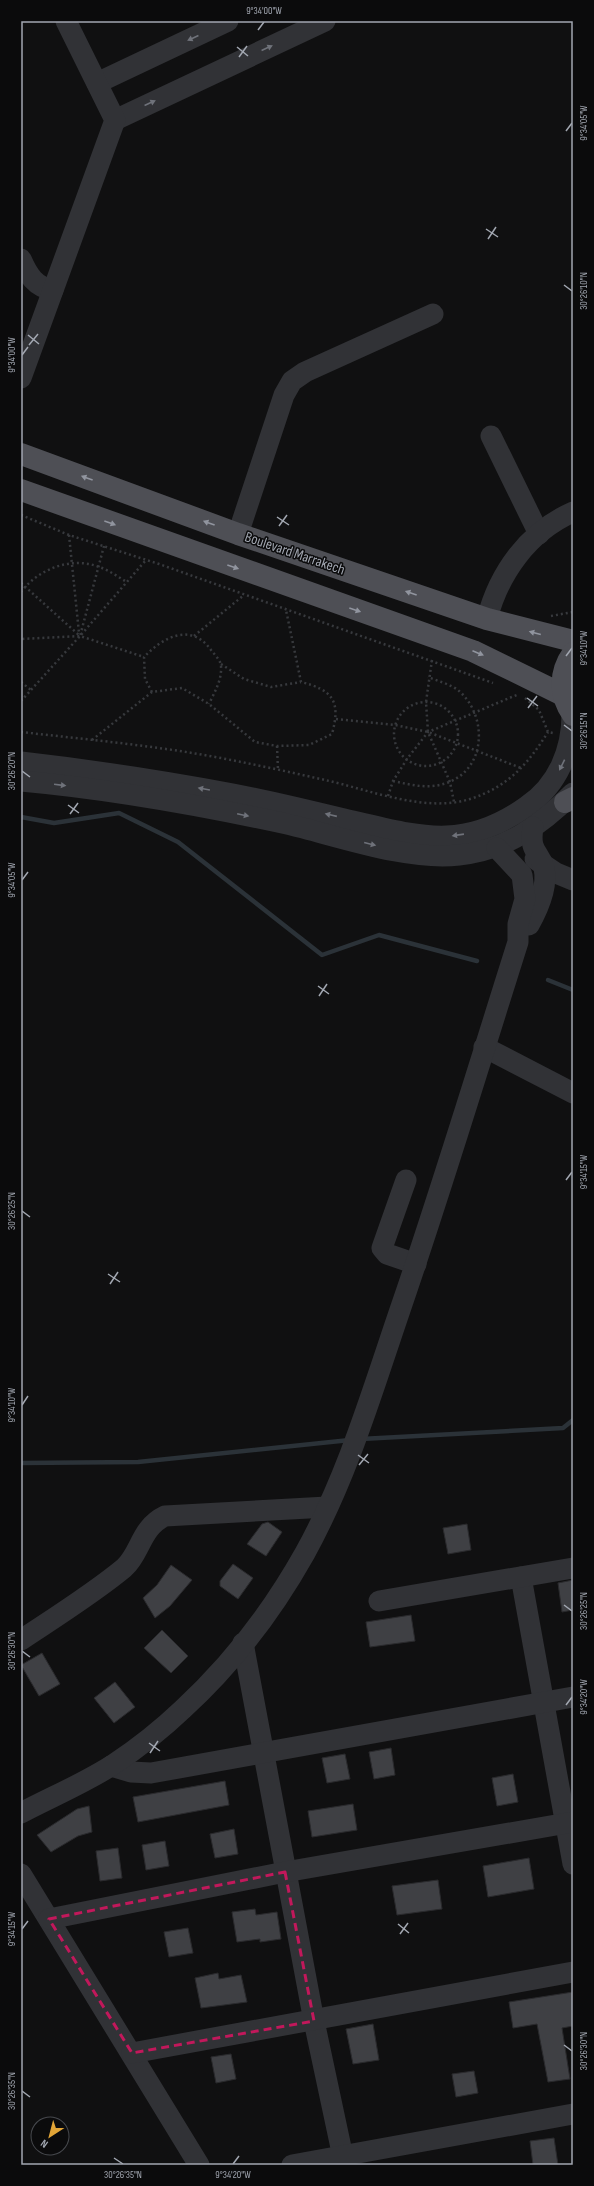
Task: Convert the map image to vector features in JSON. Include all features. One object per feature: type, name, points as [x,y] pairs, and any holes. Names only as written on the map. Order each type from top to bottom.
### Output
[{"type":"main road","name":"Boulevard Marrakech","points":[[21,454],[238,534],[487,619],[573,641]]},
{"type":"main road","points":[[21,490],[473,651],[520,687],[570,715]]},
{"type":"main road","points":[[570,715],[564,672],[573,653]]},
{"type":"street","points":[[66,21],[115,120]]},
{"type":"street","points":[[97,82],[228,21]]},
{"type":"street","points":[[21,378],[25,354],[53,290],[115,120],[295,27],[324,21]]},
{"type":"street","points":[[21,259],[28,274],[33,280],[45,289],[53,290]]},
{"type":"street","points":[[238,534],[284,395],[292,381],[305,372],[433,314]]},
{"type":"street","points":[[491,436],[539,534]]},
{"type":"street","points":[[487,619],[493,597],[515,558],[539,534],[573,512]]},
{"type":"street","points":[[21,762],[174,784],[308,810],[404,833],[446,837],[476,832],[492,827],[532,803],[548,788],[564,762],[570,715]]},
{"type":"street","points":[[21,781],[92,789],[185,804],[421,855],[458,855],[497,848],[534,827],[570,798]]},
{"type":"street","points":[[21,1813],[111,1766],[136,1748],[182,1710],[204,1689],[244,1643],[291,1576],[316,1531],[356,1439],[416,1264],[518,942],[531,921],[543,874],[533,850],[534,827]]},
{"type":"street","points":[[497,848],[520,872]]},
{"type":"street","points":[[518,942],[518,924],[524,899],[520,865],[529,858],[543,874],[573,889]]},
{"type":"street","points":[[543,874],[556,873],[573,880]]},
{"type":"street","points":[[484,1047],[573,1093]]},
{"type":"street","points":[[406,1180],[382,1248],[387,1254],[416,1264]]},
{"type":"street","points":[[21,1640],[57,1616],[125,1566],[154,1521],[165,1516],[327,1507]]},
{"type":"street","points":[[379,1601],[573,1568]]},
{"type":"street","points":[[521,1578],[543,1702],[570,1823],[573,1864]]},
{"type":"street","points":[[244,1643],[285,1872],[314,2021],[343,2157]]},
{"type":"street","points":[[111,1766],[131,1772],[151,1773],[573,1697]]},
{"type":"street","points":[[49,1919],[285,1872],[570,1823]]},
{"type":"street","points":[[21,1874],[132,2053],[199,2165]]},
{"type":"street","points":[[132,2053],[314,2021],[573,1972]]},
{"type":"street","points":[[292,2165],[343,2157],[573,2114]]},
{"type":"path","points":[[21,515],[70,535],[432,660],[499,686]]},
{"type":"path","points":[[70,535],[80,636]]},
{"type":"path","points":[[80,636],[104,546]]},
{"type":"path","points":[[21,701],[146,560]]},
{"type":"path","points":[[21,592],[45,570],[72,563],[98,566],[127,582]]},
{"type":"path","points":[[21,583],[80,636]]},
{"type":"path","points":[[194,636],[244,594]]},
{"type":"path","points":[[286,609],[301,682]]},
{"type":"path","points":[[92,740],[152,692],[182,688],[209,704],[255,742],[277,746],[309,745],[332,734],[336,719],[333,699],[321,687],[301,682],[271,687],[244,678],[221,664],[207,644],[194,636],[176,634],[157,644],[144,657],[145,679],[152,692]]},
{"type":"path","points":[[21,639],[80,636],[144,657]]},
{"type":"path","points":[[432,660],[428,677],[426,702],[428,732],[450,782],[454,802]]},
{"type":"path","points":[[209,704],[220,681],[221,664]]},
{"type":"path","points":[[393,781],[422,788],[450,782],[467,770],[477,750],[481,732],[475,712],[459,690],[428,677]]},
{"type":"path","points":[[21,682],[31,690]]},
{"type":"path","points":[[388,796],[393,781],[407,759],[428,732],[475,712],[520,687],[539,710],[548,732]]},
{"type":"path","points":[[426,702],[442,706],[449,711],[455,720],[458,734],[457,742],[449,757],[441,762],[426,766],[418,765],[407,759],[398,750],[395,742],[395,725],[404,711],[410,706],[426,702]]},
{"type":"path","points":[[21,732],[135,745],[230,760],[388,796],[440,804],[470,799],[507,782],[532,757],[548,732],[570,715]]},
{"type":"path","points":[[336,719],[395,725],[428,732],[522,768]]},
{"type":"path","points":[[277,746],[278,770]]},
{"type":"highlighted area","points":[[285,1872],[314,2021],[132,2053],[49,1919]]},
{"type":"building","points":[[268,1522],[282,1532],[266,1556],[247,1544],[262,1524]]},
{"type":"building","points":[[467,1524],[471,1550],[448,1554],[443,1528]]},
{"type":"building","points":[[233,1564],[253,1578],[238,1599],[220,1586],[220,1581]]},
{"type":"building","points":[[171,1565],[192,1580],[170,1606],[155,1618],[143,1598],[157,1585]]},
{"type":"building","points":[[573,1580],[573,1610],[562,1612],[558,1583]]},
{"type":"building","points":[[411,1615],[415,1641],[370,1647],[366,1622]]},
{"type":"building","points":[[162,1630],[188,1656],[171,1673],[144,1648]]},
{"type":"building","points":[[42,1653],[60,1684],[39,1696],[21,1665]]},
{"type":"building","points":[[115,1682],[135,1707],[114,1723],[94,1698]]},
{"type":"building","points":[[391,1748],[395,1775],[374,1779],[369,1752]]},
{"type":"building","points":[[345,1754],[350,1779],[327,1783],[322,1758]]},
{"type":"building","points":[[513,1774],[518,1802],[497,1806],[492,1778]]},
{"type":"building","points":[[225,1781],[229,1805],[138,1822],[133,1797]]},
{"type":"building","points":[[353,1804],[357,1830],[312,1837],[308,1811]]},
{"type":"building","points":[[89,1806],[92,1832],[78,1836],[51,1852],[37,1835],[77,1809]]},
{"type":"building","points":[[234,1829],[238,1854],[215,1858],[210,1834]]},
{"type":"building","points":[[165,1841],[169,1866],[146,1870],[142,1845]]},
{"type":"building","points":[[118,1848],[122,1878],[100,1881],[96,1851]]},
{"type":"building","points":[[529,1858],[534,1889],[488,1897],[483,1866]]},
{"type":"building","points":[[438,1880],[442,1909],[397,1915],[392,1886]]},
{"type":"building","points":[[255,1909],[256,1915],[277,1912],[281,1939],[260,1942],[260,1939],[237,1942],[232,1912]]},
{"type":"building","points":[[188,1928],[193,1953],[169,1957],[164,1932]]},
{"type":"building","points":[[218,1973],[219,1979],[241,1975],[247,2002],[201,2008],[195,1978]]},
{"type":"building","points":[[573,1992],[573,2026],[562,2028],[570,2079],[548,2082],[537,2024],[513,2028],[509,2002]]},
{"type":"building","points":[[373,2024],[379,2060],[353,2064],[346,2029]]},
{"type":"building","points":[[231,2054],[236,2079],[216,2083],[211,2057]]},
{"type":"building","points":[[474,2071],[478,2093],[456,2097],[452,2074]]},
{"type":"building","points":[[554,2138],[558,2165],[533,2165],[530,2141]]},
{"type":"waterway","points":[[21,817],[54,823],[119,813],[178,842],[322,955],[379,935],[477,961]]},
{"type":"waterway","points":[[548,980],[573,990]]},
{"type":"waterway","points":[[361,1439],[563,1428],[573,1420]]},
{"type":"waterway","points":[[21,1463],[138,1462],[350,1440]]}]
